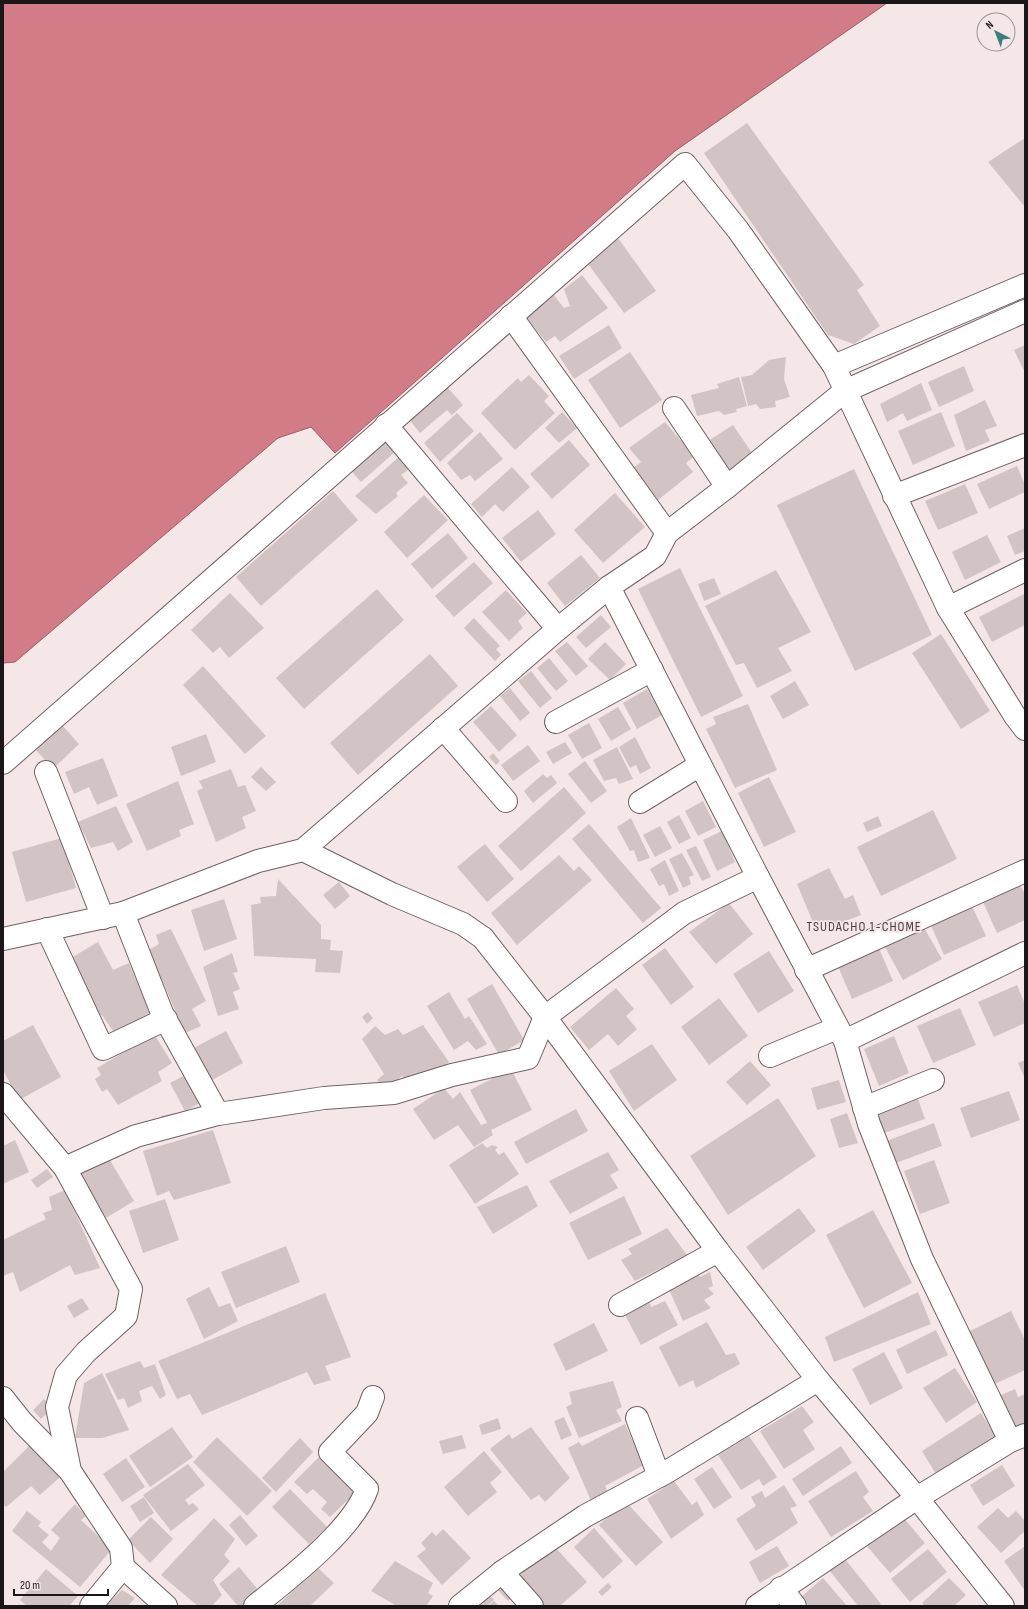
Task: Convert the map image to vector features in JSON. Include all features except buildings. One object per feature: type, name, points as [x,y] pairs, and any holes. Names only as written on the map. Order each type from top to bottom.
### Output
[{"type":"street","points":[[3,763],[386,425],[685,164],[738,230],[834,366],[948,608],[1022,719]]},
{"type":"street","points":[[834,366],[1025,285]]},
{"type":"street","points":[[3,939],[113,916],[258,861],[303,850],[443,728],[609,587],[655,556],[667,533],[845,392],[1025,311]]},
{"type":"street","points":[[511,316],[667,533]]},
{"type":"street","points":[[674,408],[727,487]]},
{"type":"street","points":[[386,425],[558,630]]},
{"type":"street","points":[[894,496],[1025,445]]},
{"type":"street","points":[[948,608],[1025,570]]},
{"type":"street","points":[[609,587],[841,1035],[869,1124],[922,1259],[1018,1438],[917,1498],[781,1588],[757,1606]]},
{"type":"street","points":[[556,722],[652,670]]},
{"type":"street","points":[[443,728],[506,801]]},
{"type":"street","points":[[640,802],[700,765]]},
{"type":"street","points":[[46,772],[113,916],[166,1019],[218,1114]]},
{"type":"street","points":[[303,850],[392,894],[463,924],[483,938],[545,1017],[718,1251],[818,1380],[917,1498],[1003,1606]]},
{"type":"street","points":[[806,970],[1025,871]]},
{"type":"street","points":[[65,1168],[136,1136],[218,1114],[324,1098],[394,1093],[452,1075],[528,1058],[545,1017],[684,913],[758,877]]},
{"type":"street","points":[[46,930],[103,1049],[166,1019]]},
{"type":"street","points":[[770,1056],[841,1035],[1025,953]]},
{"type":"street","points":[[864,1108],[933,1080]]},
{"type":"street","points":[[3,1094],[65,1168],[131,1289],[126,1316],[86,1352],[66,1375],[57,1407],[70,1471]]},
{"type":"street","points":[[620,1305],[718,1251]]},
{"type":"street","points":[[460,1606],[502,1572],[586,1516],[659,1476],[818,1380]]},
{"type":"street","points":[[255,1606],[300,1570],[326,1544],[363,1501],[367,1490],[330,1452],[367,1413],[373,1397]]},
{"type":"street","points":[[3,1398],[22,1422],[70,1471],[121,1548],[123,1567],[166,1606]]},
{"type":"street","points":[[637,1418],[659,1476]]},
{"type":"street","points":[[91,1606],[123,1567]]},
{"type":"street","points":[[502,1572],[532,1606]]},
{"type":"street","points":[[781,1588],[795,1606]]},
{"type":"shaded area","points":[[3,3],[887,3],[675,151],[335,453],[311,427],[278,438],[15,662],[3,663]]},
{"type":"district","name":"TSUDACHO 1-CHOME","points":[[864,926]]}]
